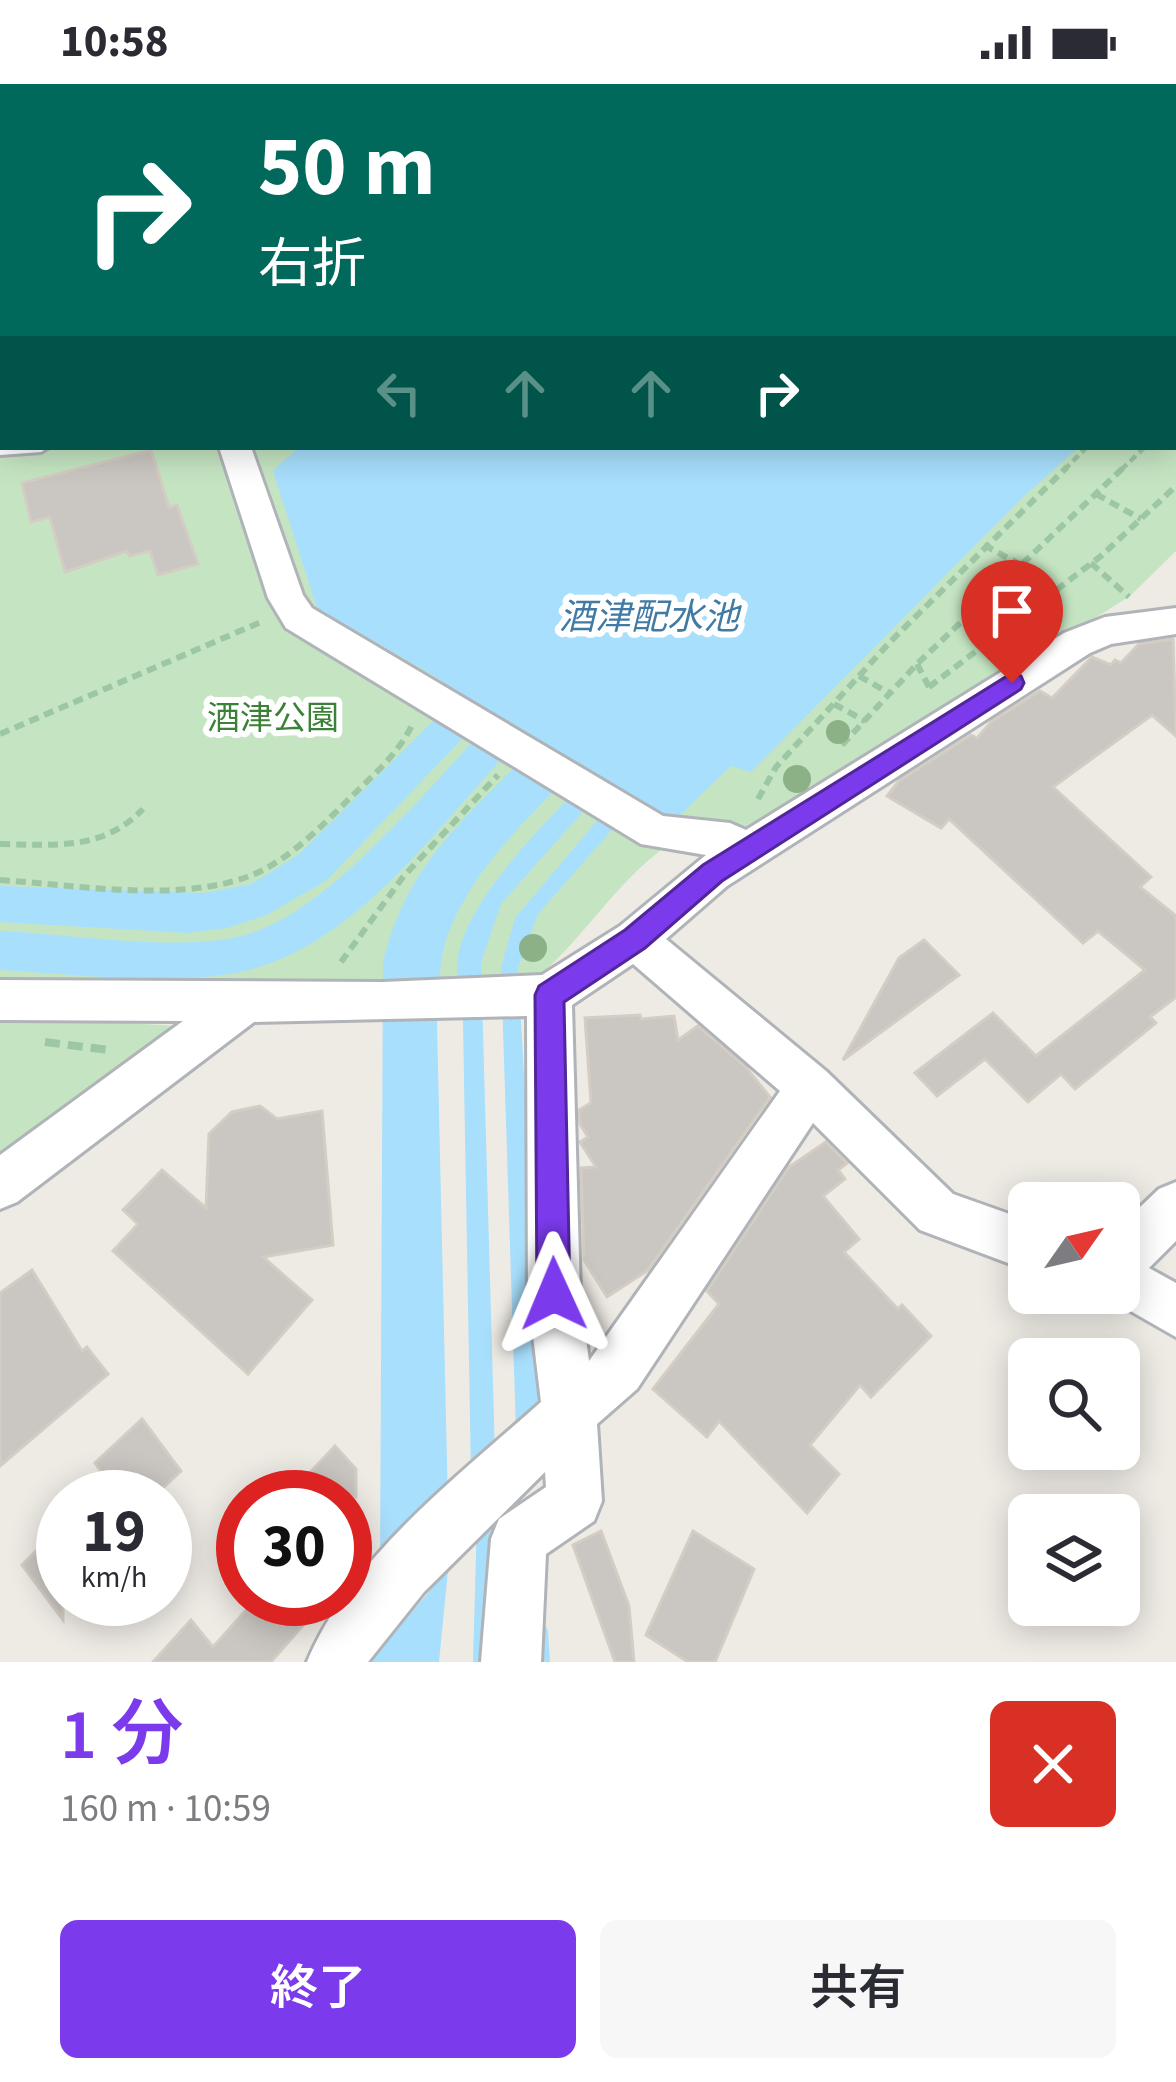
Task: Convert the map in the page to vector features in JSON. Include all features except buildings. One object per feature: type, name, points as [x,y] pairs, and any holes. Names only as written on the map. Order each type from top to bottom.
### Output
[{"type":"street","points":[[236,450],[298,618],[656,832],[730,840]]},
{"type":"street","points":[[0,1000],[383,1002],[539,996],[635,939],[712,873],[1077,643],[1105,631],[1174,624]]},
{"type":"street","points":[[635,939],[810,1087],[937,1213],[1008,1238]]},
{"type":"street","points":[[514,1650],[519,1539],[574,1502],[560,1422],[539,996]]},
{"type":"street","points":[[0,1185],[246,1001]]},
{"type":"street","points":[[337,1662],[341,1646],[386,1591],[618,1370],[810,1087]]},
{"type":"street","points":[[1140,1241],[1176,1206]]},
{"type":"street","points":[[1140,1291],[1176,1310]]},
{"type":"path","points":[[730,840],[776,767],[984,544],[1084,450]]},
{"type":"path","points":[[833,755],[1142,450]]},
{"type":"path","points":[[929,687],[1101,556],[1176,486]]},
{"type":"path","points":[[1096,494],[1141,519]]},
{"type":"path","points":[[984,544],[1021,565]]},
{"type":"path","points":[[0,734],[292,609]]},
{"type":"path","points":[[859,676],[890,694]]},
{"type":"path","points":[[0,880],[205,887],[257,873],[297,846],[404,742],[425,694]]},
{"type":"path","points":[[834,704],[865,721]]},
{"type":"path","points":[[332,975],[403,877],[506,766]]},
{"type":"path","points":[[0,844],[87,845],[126,829],[143,809]]},
{"type":"path","points":[[37,1041],[115,1050]]},
{"type":"green space","name":"酒津公園","points":[[48,450],[1176,450],[1176,551],[1130,596],[735,845],[669,844],[631,876],[530,984],[0,985],[0,455]]},
{"type":"green space","points":[[0,1016],[180,1026],[0,1165]]},
{"type":"water","name":"酒津配水池","points":[[296,450],[1076,450],[1022,498],[751,772],[731,766],[669,826],[633,806],[538,914],[518,968],[543,1410],[516,1432],[501,967],[515,918],[617,797],[603,789],[501,904],[481,962],[495,1456],[471,1475],[463,1023],[457,967],[462,943],[488,891],[587,778],[575,770],[501,848],[469,892],[443,950],[437,1024],[448,1506],[380,1570],[383,963],[393,928],[423,869],[535,746],[507,753],[419,851],[354,914],[280,959],[240,972],[184,978],[0,970],[0,931],[186,942],[241,936],[274,924],[308,903],[376,845],[492,721],[484,716],[327,880],[267,915],[227,928],[188,933],[0,922],[0,886],[204,893],[251,884],[298,855],[440,714],[447,687],[441,680],[317,608],[273,471]]},
{"type":"water","points":[[448,1570],[439,1662],[370,1662],[370,1660]]},
{"type":"waterway","points":[[480,1662],[484,1518]]},
{"type":"waterway","points":[[541,1632],[543,1662]]},
{"type":"route","points":[[554,1294],[549,995],[635,939],[712,873],[1012,683]]}]
